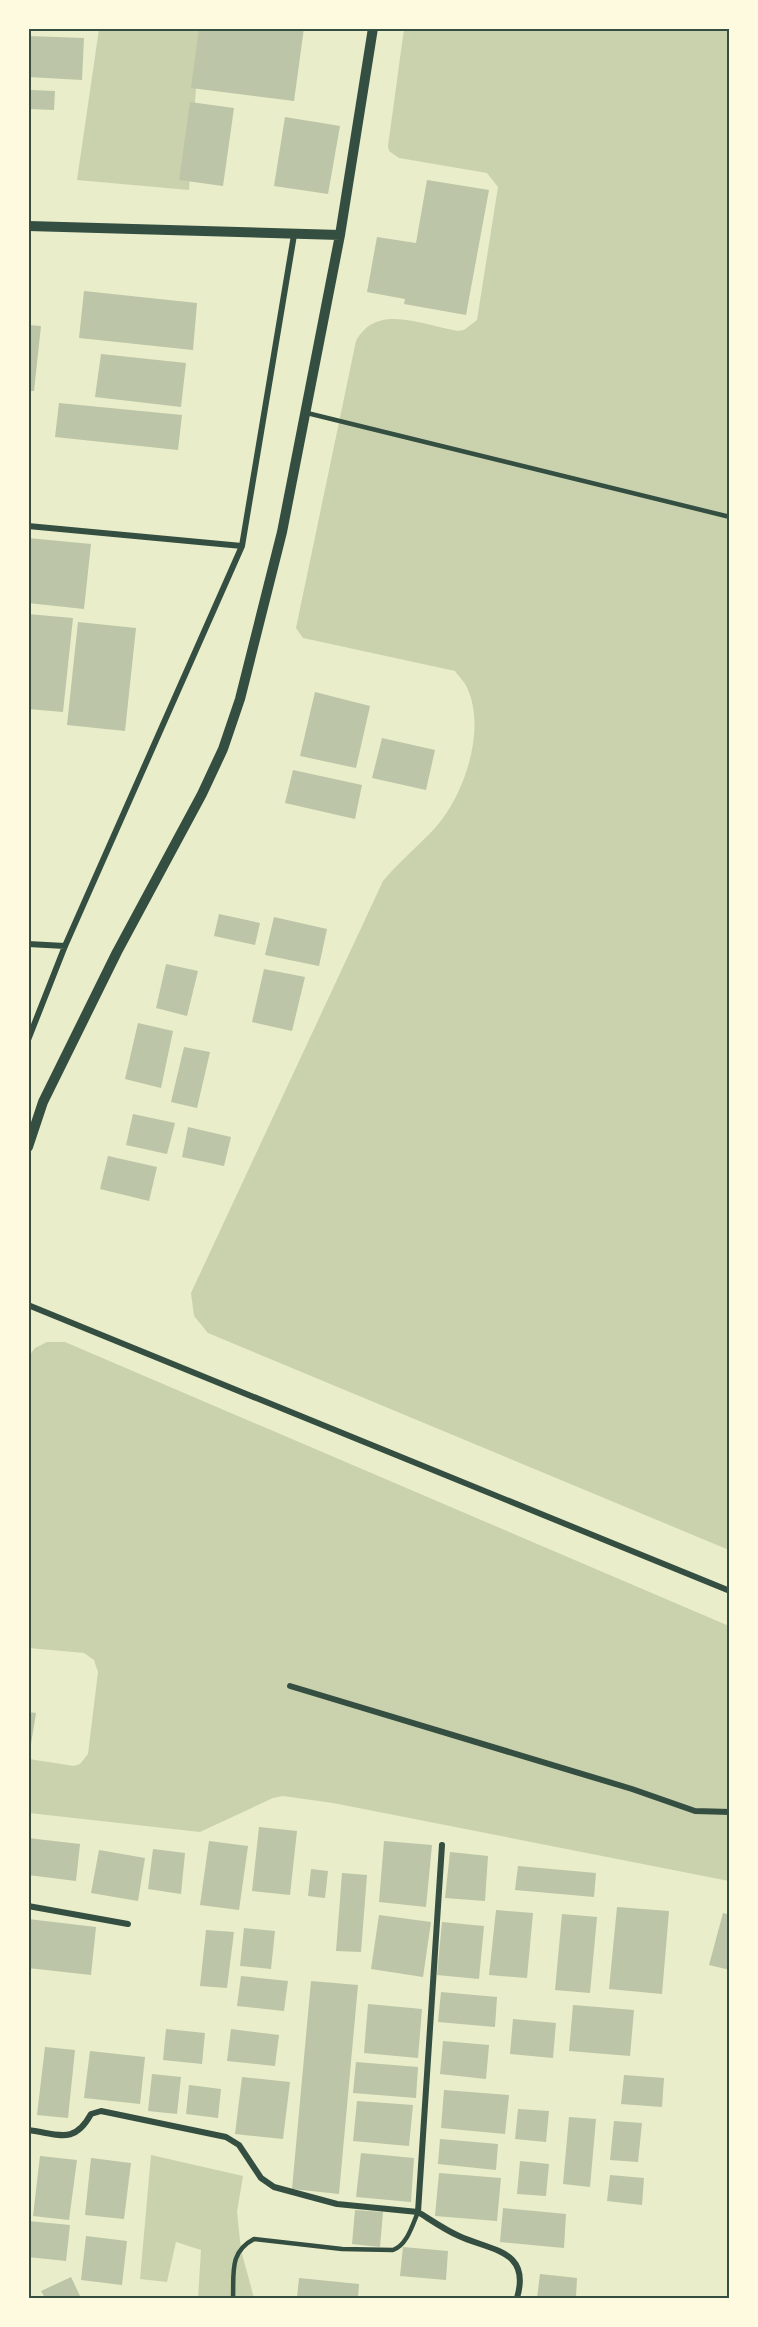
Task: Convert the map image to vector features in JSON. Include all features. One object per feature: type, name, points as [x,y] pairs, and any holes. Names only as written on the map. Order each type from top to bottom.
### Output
[{"type":"street","points":[[28,1147],[43,1102],[53,1081],[223,749],[257,640],[340,236],[373,28]]},
{"type":"street","points":[[28,226],[340,236]]},
{"type":"street","points":[[28,1040],[65,946],[242,546],[294,235]]},
{"type":"street","points":[[28,526],[242,546]]},
{"type":"street","points":[[28,944],[65,946]]},
{"type":"street","points":[[28,1305],[729,1591]]},
{"type":"street","points":[[290,1686],[632,1789],[695,1811],[729,1812]]},
{"type":"street","points":[[418,2212],[442,1845]]},
{"type":"street","points":[[28,1905],[128,1924]]},
{"type":"street","points":[[28,2130],[68,2136],[82,2130],[91,2114],[101,2111],[226,2138],[239,2145],[261,2178],[274,2187],[336,2204],[418,2212],[459,2236],[506,2254],[516,2264],[521,2283],[517,2298]]},
{"type":"lane","points":[[305,413],[729,517]]},
{"type":"lane","points":[[233,2298],[234,2256],[244,2245],[254,2239],[342,2249],[393,2250],[399,2248],[405,2240],[418,2212]]},
{"type":"green space","points":[[99,29],[200,29],[189,190],[77,180]]},
{"type":"green space","points":[[404,29],[729,29],[729,1550],[208,1333],[194,1316],[191,1293],[383,881],[445,815],[463,781],[473,743],[475,724],[473,706],[467,687],[455,671],[303,638],[296,628],[356,341],[365,329],[376,322],[388,319],[458,331],[464,330],[477,320],[498,187],[487,173],[399,158],[389,151]]},
{"type":"green space","points":[[47,1342],[65,1342],[729,1626],[729,1881],[333,1803],[283,1796],[273,1798],[200,1832],[29,1813],[29,1759],[74,1766],[80,1764],[88,1754],[98,1672],[94,1660],[84,1653],[29,1648],[28,1357],[35,1348]]},
{"type":"green space","points":[[151,2155],[243,2176],[237,2212],[241,2250],[254,2298],[198,2298],[201,2250],[176,2242],[167,2282],[140,2279]]},
{"type":"building","points":[[199,28],[304,28],[294,101],[191,88]]},
{"type":"building","points":[[28,36],[84,38],[82,80],[28,77]]},
{"type":"building","points":[[31,90],[55,91],[54,110],[30,109]]},
{"type":"building","points":[[190,102],[234,108],[223,186],[179,180]]},
{"type":"building","points":[[285,117],[340,126],[328,194],[274,186]]},
{"type":"building","points":[[427,180],[489,190],[466,315],[404,304],[405,299],[367,292],[377,237],[416,243]]},
{"type":"building","points":[[84,291],[197,303],[193,350],[79,338]]},
{"type":"building","points":[[28,325],[41,326],[34,391],[28,391]]},
{"type":"building","points":[[101,354],[186,363],[181,407],[95,397]]},
{"type":"building","points":[[59,403],[182,415],[178,450],[55,437]]},
{"type":"building","points":[[28,538],[91,544],[84,609],[28,603]]},
{"type":"building","points":[[28,614],[73,618],[63,712],[28,709]]},
{"type":"building","points":[[78,622],[136,628],[125,731],[67,725]]},
{"type":"building","points":[[315,692],[370,706],[356,768],[300,756]]},
{"type":"building","points":[[382,738],[435,750],[426,790],[372,778]]},
{"type":"building","points":[[293,770],[362,785],[355,819],[285,803]]},
{"type":"building","points":[[219,914],[260,923],[255,945],[214,936]]},
{"type":"building","points":[[274,917],[327,929],[319,966],[265,955]]},
{"type":"building","points":[[166,964],[198,971],[187,1016],[156,1008]]},
{"type":"building","points":[[264,969],[305,977],[292,1031],[252,1022]]},
{"type":"building","points":[[138,1023],[173,1031],[161,1088],[125,1079]]},
{"type":"building","points":[[184,1047],[210,1052],[197,1108],[171,1102]]},
{"type":"building","points":[[133,1114],[175,1123],[167,1154],[126,1145]]},
{"type":"building","points":[[188,1127],[231,1137],[224,1166],[182,1157]]},
{"type":"building","points":[[108,1156],[157,1167],[149,1201],[100,1189]]},
{"type":"building","points":[[28,1712],[36,1713],[31,1744],[28,1744]]},
{"type":"building","points":[[259,1827],[297,1831],[290,1895],[252,1891]]},
{"type":"building","points":[[28,1838],[80,1844],[76,1881],[28,1875]]},
{"type":"building","points":[[209,1841],[248,1846],[239,1910],[200,1905]]},
{"type":"building","points":[[384,1841],[432,1845],[426,1907],[379,1902]]},
{"type":"building","points":[[153,1849],[185,1853],[181,1894],[148,1889]]},
{"type":"building","points":[[99,1850],[145,1858],[138,1901],[91,1893]]},
{"type":"building","points":[[450,1852],[488,1856],[485,1901],[445,1898]]},
{"type":"building","points":[[518,1866],[596,1873],[594,1897],[515,1890]]},
{"type":"building","points":[[311,1869],[328,1871],[325,1898],[308,1896]]},
{"type":"building","points":[[342,1873],[367,1875],[361,1952],[336,1951]]},
{"type":"building","points":[[617,1907],[669,1911],[662,1994],[609,1989]]},
{"type":"building","points":[[496,1910],[533,1913],[527,1978],[489,1975]]},
{"type":"building","points":[[723,1913],[730,1915],[730,1970],[709,1965]]},
{"type":"building","points":[[562,1914],[597,1917],[590,1993],[555,1990]]},
{"type":"building","points":[[379,1915],[431,1922],[423,1977],[371,1969]]},
{"type":"building","points":[[28,1919],[96,1927],[91,1975],[28,1968]]},
{"type":"building","points":[[442,1922],[484,1926],[479,1979],[437,1975]]},
{"type":"building","points":[[244,1928],[275,1931],[271,1969],[240,1966]]},
{"type":"building","points":[[206,1930],[234,1932],[227,1988],[200,1986]]},
{"type":"building","points":[[241,1976],[288,1981],[284,2011],[237,2006]]},
{"type":"building","points":[[311,1981],[358,1985],[339,2194],[292,2189]]},
{"type":"building","points":[[441,1992],[497,1997],[495,2027],[438,2022]]},
{"type":"building","points":[[368,2004],[422,2009],[418,2058],[364,2053]]},
{"type":"building","points":[[573,2005],[634,2010],[630,2056],[569,2051]]},
{"type":"building","points":[[513,2019],[556,2023],[553,2058],[510,2054]]},
{"type":"building","points":[[166,2029],[205,2033],[202,2064],[163,2060]]},
{"type":"building","points":[[231,2029],[279,2035],[275,2066],[227,2061]]},
{"type":"building","points":[[443,2041],[489,2045],[486,2079],[440,2074]]},
{"type":"building","points":[[45,2047],[75,2050],[68,2118],[37,2115]]},
{"type":"building","points":[[90,2051],[145,2057],[140,2104],[84,2098]]},
{"type":"building","points":[[356,2062],[418,2067],[416,2098],[353,2093]]},
{"type":"building","points":[[152,2074],[181,2077],[177,2114],[148,2111]]},
{"type":"building","points":[[624,2075],[664,2078],[662,2107],[621,2104]]},
{"type":"building","points":[[242,2077],[290,2082],[283,2139],[235,2134]]},
{"type":"building","points":[[189,2085],[221,2089],[218,2118],[186,2114]]},
{"type":"building","points":[[444,2090],[509,2095],[505,2134],[441,2128]]},
{"type":"building","points":[[357,2101],[413,2105],[409,2146],[353,2141]]},
{"type":"building","points":[[518,2109],[549,2111],[546,2142],[515,2139]]},
{"type":"building","points":[[569,2117],[596,2119],[590,2187],[563,2184]]},
{"type":"building","points":[[614,2121],[642,2123],[638,2162],[610,2160]]},
{"type":"building","points":[[440,2139],[498,2144],[496,2170],[438,2164]]},
{"type":"building","points":[[361,2153],[414,2158],[411,2202],[356,2197]]},
{"type":"building","points":[[40,2156],[77,2160],[69,2220],[33,2216]]},
{"type":"building","points":[[91,2158],[131,2163],[124,2219],[85,2215]]},
{"type":"building","points":[[520,2161],[549,2164],[546,2196],[517,2194]]},
{"type":"building","points":[[439,2173],[501,2178],[497,2221],[435,2216]]},
{"type":"building","points":[[610,2175],[644,2178],[642,2205],[607,2201]]},
{"type":"building","points":[[503,2208],[566,2214],[564,2248],[500,2242]]},
{"type":"building","points":[[355,2210],[383,2212],[380,2247],[352,2244]]},
{"type":"building","points":[[28,2221],[70,2225],[66,2261],[28,2257]]},
{"type":"building","points":[[86,2236],[127,2241],[122,2285],[81,2280]]},
{"type":"building","points":[[403,2247],[448,2251],[446,2280],[400,2276]]},
{"type":"building","points":[[540,2274],[577,2278],[576,2298],[537,2298]]},
{"type":"building","points":[[71,2277],[81,2298],[45,2298],[41,2291]]},
{"type":"building","points":[[299,2278],[359,2284],[358,2298],[297,2298]]}]
